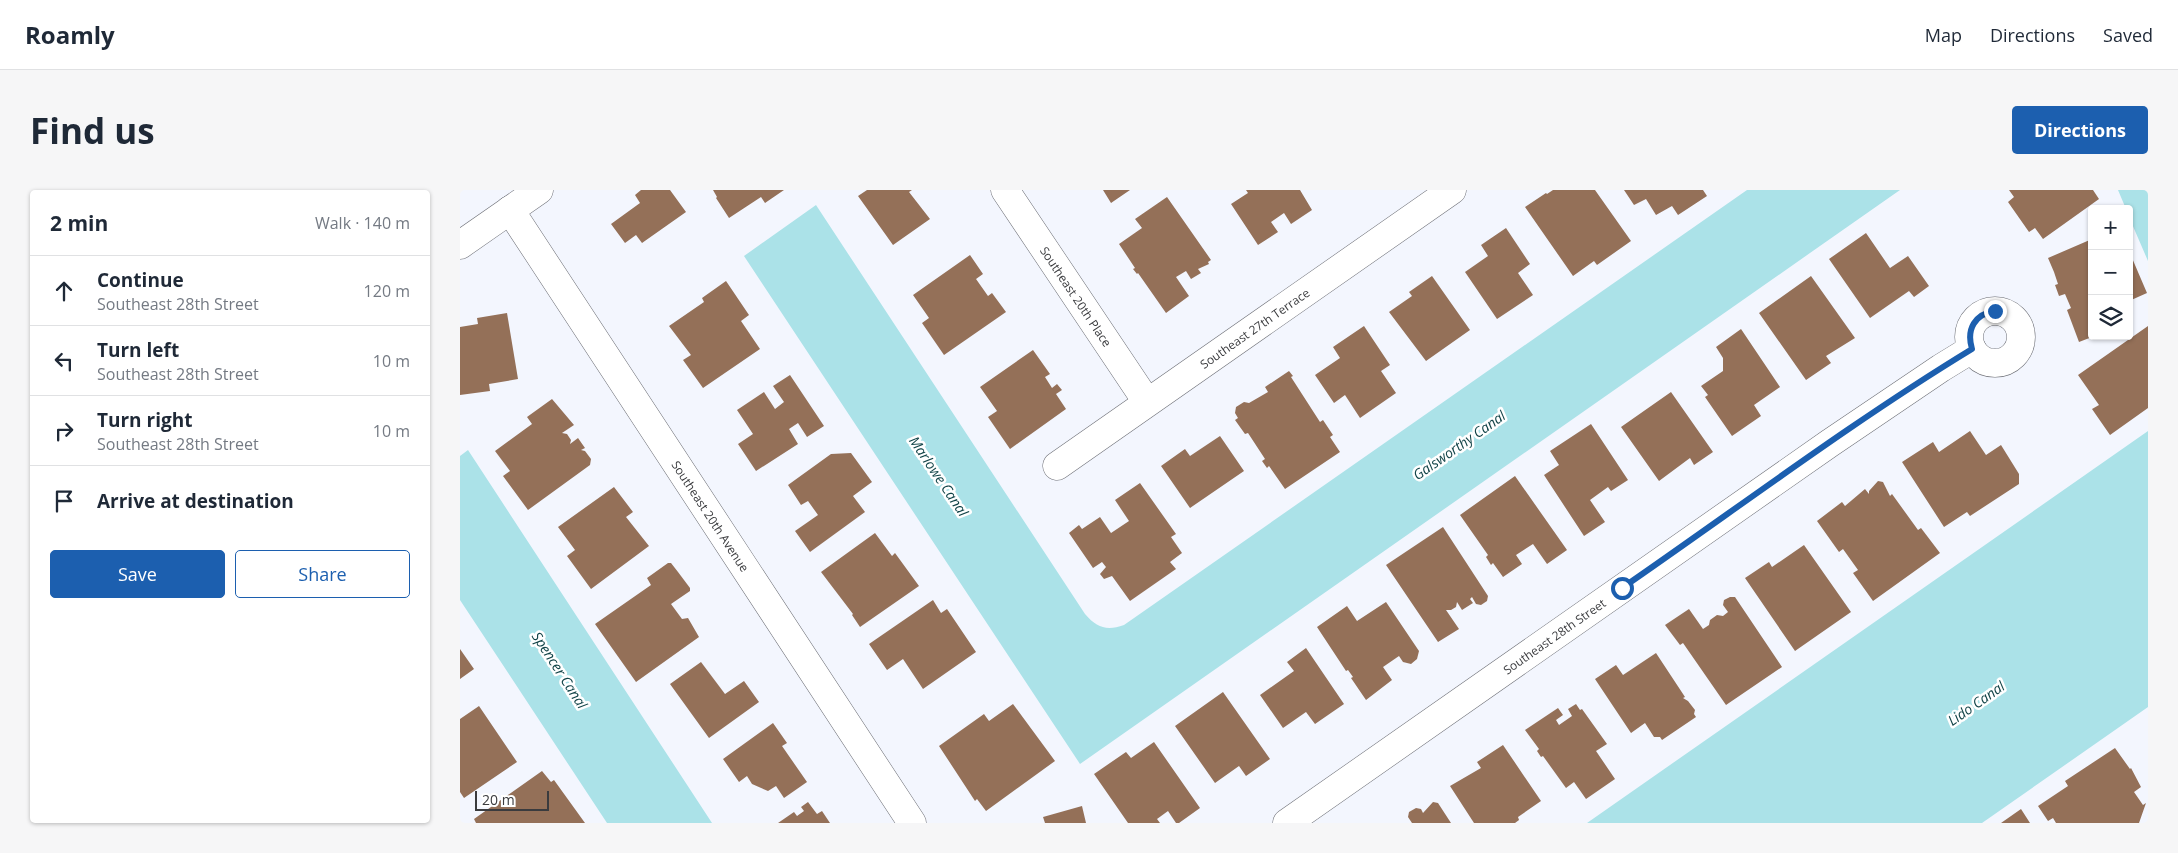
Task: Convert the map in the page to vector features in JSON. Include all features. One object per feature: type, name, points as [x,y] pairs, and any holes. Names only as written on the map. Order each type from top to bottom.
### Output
[{"type":"street","points":[[460,245],[538,190]]},
{"type":"street","name":"Southeast 20th Place","points":[[1005,190],[1147,402]]},
{"type":"street","name":"Southeast 27th Terrace","points":[[1057,466],[1452,190]]},
{"type":"street","name":"Southeast 20th Avenue","points":[[510,210],[912,823]]},
{"type":"street","name":"Southeast 28th Street","points":[[1287,823],[1838,438],[1972,349]]},
{"type":"water","points":[[1747,190],[1900,190],[1080,764],[744,256],[816,205],[1085,614],[1098,625],[1112,628],[1124,625]]},
{"type":"water","points":[[2118,190],[2148,190],[2148,261],[2133,226],[2133,205],[2124,205]]},
{"type":"water","name":"Lido Canal","points":[[2148,431],[2148,707],[1982,823],[1587,823]]},
{"type":"water","name":"Spencer Canal","points":[[468,450],[712,823],[607,823],[460,600],[460,456]]},
{"type":"building","points":[[641,190],[670,190],[686,212],[642,243],[636,235],[625,243],[611,224],[640,203],[635,195]]},
{"type":"building","points":[[713,190],[784,190],[765,203],[761,197],[729,218]]},
{"type":"building","points":[[867,190],[912,190],[909,192],[930,219],[893,245],[858,196]]},
{"type":"building","points":[[1103,190],[1130,190],[1111,203]]},
{"type":"building","points":[[1246,190],[1300,190],[1312,210],[1291,224],[1284,213],[1271,222],[1278,232],[1258,245],[1231,204],[1248,193]]},
{"type":"building","points":[[1553,190],[1595,190],[1631,241],[1597,265],[1594,261],[1573,276],[1525,207]]},
{"type":"building","points":[[1624,190],[1703,190],[1707,196],[1678,215],[1672,206],[1656,215],[1646,199],[1634,205]]},
{"type":"building","points":[[2009,190],[2093,190],[2099,199],[2088,205],[2043,239],[2035,228],[2029,232],[2008,202],[2014,197]]},
{"type":"building","points":[[1167,197],[1211,260],[1208,262],[1209,264],[1198,269],[1201,273],[1191,279],[1186,271],[1176,277],[1189,296],[1166,313],[1138,273],[1133,269],[1135,268],[1119,244],[1142,228],[1135,219]]},
{"type":"building","points":[[1506,228],[1530,264],[1518,273],[1533,295],[1497,319],[1465,272],[1488,256],[1481,245]]},
{"type":"building","points":[[1866,233],[1890,268],[1908,256],[1929,286],[1914,297],[1909,291],[1870,318],[1829,259]]},
{"type":"building","points":[[2088,241],[2088,339],[2079,342],[2067,310],[2071,308],[2065,294],[2059,296],[2055,285],[2058,284],[2048,258]]},
{"type":"building","points":[[970,255],[983,274],[976,279],[988,296],[992,293],[1006,312],[944,355],[922,323],[929,318],[913,295]]},
{"type":"building","points":[[2133,260],[2147,293],[2133,299]]},
{"type":"building","points":[[1432,276],[1470,330],[1426,361],[1389,312],[1412,296],[1409,292]]},
{"type":"building","points":[[1811,276],[1855,338],[1826,356],[1831,363],[1806,380],[1759,313]]},
{"type":"building","points":[[726,281],[749,315],[741,321],[760,349],[703,388],[683,360],[691,355],[669,326],[704,302],[702,298]]},
{"type":"building","points":[[507,313],[518,379],[489,384],[490,391],[460,395],[460,327],[478,324],[477,318]]},
{"type":"building","points":[[1364,326],[1390,365],[1381,371],[1396,393],[1360,418],[1345,395],[1334,403],[1315,375],[1340,358],[1333,347]]},
{"type":"building","points":[[2148,326],[2148,408],[2110,435],[2092,409],[2099,405],[2078,375],[2128,340],[2133,340],[2133,336]]},
{"type":"building","points":[[1741,329],[1780,387],[1754,405],[1761,416],[1732,436],[1705,397],[1708,395],[1701,386],[1723,371],[1723,358],[1716,347]]},
{"type":"building","points":[[1033,350],[1050,374],[1045,377],[1052,388],[1057,384],[1062,390],[1056,394],[1066,409],[1010,449],[988,417],[997,411],[980,387]]},
{"type":"building","points":[[1289,371],[1320,422],[1323,420],[1333,435],[1330,437],[1340,452],[1285,489],[1269,466],[1267,468],[1262,461],[1265,459],[1248,433],[1245,434],[1235,420],[1238,418],[1235,413],[1236,407],[1244,402],[1249,403],[1268,392],[1265,387]]},
{"type":"building","points":[[790,375],[824,426],[807,437],[798,423],[789,429],[798,444],[756,471],[738,444],[753,434],[737,410],[764,392],[775,409],[784,402],[773,386]]},
{"type":"building","points":[[1671,392],[1713,452],[1694,465],[1690,458],[1659,481],[1621,427]]},
{"type":"building","points":[[552,399],[574,425],[562,433],[567,434],[571,440],[570,444],[578,438],[585,448],[581,450],[585,451],[591,459],[590,465],[528,510],[503,476],[510,471],[495,451],[532,424],[527,417]]},
{"type":"building","points":[[1591,424],[1628,480],[1611,491],[1608,487],[1590,500],[1605,522],[1584,536],[1544,475],[1559,465],[1550,451]]},
{"type":"building","points":[[1970,431],[1986,455],[2001,445],[2019,474],[2019,484],[1970,516],[1967,512],[1944,527],[1902,462],[1933,442],[1939,452]]},
{"type":"building","points":[[1220,436],[1244,471],[1190,508],[1161,466],[1185,449],[1190,456]]},
{"type":"building","points":[[851,453],[872,482],[853,496],[865,512],[810,552],[795,531],[818,515],[808,501],[801,505],[788,485],[831,454]]},
{"type":"building","points":[[1515,476],[1567,550],[1547,564],[1533,544],[1516,555],[1522,564],[1503,577],[1493,563],[1491,565],[1486,557],[1488,555],[1460,515]]},
{"type":"building","points":[[1878,481],[1883,482],[1890,496],[1892,494],[1918,530],[1921,528],[1940,553],[1873,601],[1853,573],[1858,570],[1843,549],[1839,552],[1817,521],[1842,502],[1845,506],[1865,489],[1869,494],[1869,491]]},
{"type":"building","points":[[1140,483],[1176,534],[1171,537],[1182,553],[1170,562],[1176,569],[1130,601],[1112,576],[1104,579],[1100,574],[1106,567],[1102,562],[1093,568],[1069,533],[1079,525],[1082,529],[1100,517],[1111,533],[1129,521],[1115,500]]},
{"type":"building","points":[[614,487],[633,512],[626,517],[649,546],[591,589],[567,556],[575,550],[558,527]]},
{"type":"building","points":[[1443,527],[1488,596],[1487,601],[1481,605],[1476,604],[1472,597],[1470,599],[1473,603],[1462,610],[1457,602],[1456,607],[1446,610],[1459,629],[1438,642],[1386,565]]},
{"type":"building","points":[[875,533],[892,556],[895,553],[919,586],[860,627],[853,614],[821,572]]},
{"type":"building","points":[[1804,545],[1851,612],[1795,651],[1745,578],[1769,562],[1772,567]]},
{"type":"building","points":[[668,563],[671,563],[690,588],[690,591],[671,604],[682,619],[688,618],[699,637],[636,682],[595,624],[651,585],[647,578]]},
{"type":"building","points":[[1735,597],[1782,667],[1726,705],[1683,643],[1680,645],[1665,625],[1689,609],[1703,629],[1717,615],[1723,616],[1728,612],[1723,605],[1724,600]]},
{"type":"building","points":[[933,600],[941,613],[947,609],[976,652],[923,689],[903,659],[887,670],[869,644]]},
{"type":"building","points":[[1386,602],[1419,651],[1417,659],[1411,664],[1403,662],[1399,656],[1383,667],[1392,680],[1366,700],[1351,678],[1353,677],[1348,670],[1346,671],[1317,627],[1347,606],[1357,621]]},
{"type":"building","points":[[1306,648],[1344,704],[1315,724],[1306,712],[1283,728],[1260,695],[1294,671],[1287,662]]},
{"type":"building","points":[[460,649],[474,669],[460,679]]},
{"type":"building","points":[[1656,653],[1685,697],[1683,698],[1695,710],[1694,714],[1696,717],[1662,740],[1660,737],[1654,737],[1645,723],[1631,733],[1595,679],[1616,665],[1623,675]]},
{"type":"building","points":[[701,662],[725,694],[744,681],[759,702],[709,738],[670,684]]},
{"type":"building","points":[[1223,692],[1270,759],[1246,776],[1239,766],[1215,783],[1175,726]]},
{"type":"building","points":[[1013,704],[1055,761],[986,811],[977,799],[975,801],[939,746],[984,714],[989,721]]},
{"type":"building","points":[[1576,704],[1580,710],[1582,709],[1607,744],[1596,751],[1615,779],[1586,799],[1574,782],[1566,788],[1543,756],[1541,757],[1537,751],[1539,749],[1525,730],[1558,708],[1563,715],[1556,720],[1559,725],[1572,716],[1568,709]]},
{"type":"building","points":[[479,706],[517,762],[464,798],[460,792],[460,719]]},
{"type":"building","points":[[773,723],[787,743],[782,746],[807,782],[784,798],[776,786],[768,791],[752,784],[747,776],[739,782],[723,759]]},
{"type":"building","points":[[1154,742],[1200,808],[1179,823],[1176,823],[1168,811],[1157,819],[1160,823],[1128,823],[1094,774],[1126,752],[1131,758]]},
{"type":"building","points":[[1503,745],[1541,801],[1518,817],[1519,820],[1515,823],[1474,823],[1450,786],[1481,768],[1477,762]]},
{"type":"building","points":[[2115,748],[2131,768],[2141,787],[2134,792],[2143,805],[2146,803],[2139,823],[2056,823],[2053,818],[2048,821],[2038,806],[2068,786],[2065,781]]},
{"type":"building","points":[[542,771],[551,782],[554,780],[585,823],[476,823],[474,819]]},
{"type":"building","points":[[808,802],[817,814],[822,811],[830,823],[778,823],[794,812],[797,816],[804,811],[801,807]]},
{"type":"building","points":[[1433,802],[1438,803],[1451,823],[1412,823],[1408,817],[1409,812],[1416,808],[1421,809],[1423,813]]},
{"type":"building","points":[[1082,806],[1086,823],[1045,823],[1043,817]]},
{"type":"building","points":[[2021,809],[2030,823],[2001,823]]},
{"type":"route","points":[[1622,588],[1830,443],[1972,349],[1970,332],[1973,324],[1986,312],[1995,311]]},
{"type":"water label","name":"Galsworthy Canal","points":[[1459,445]]},
{"type":"water label","name":"Marlowe Canal","points":[[939,476]]}]
